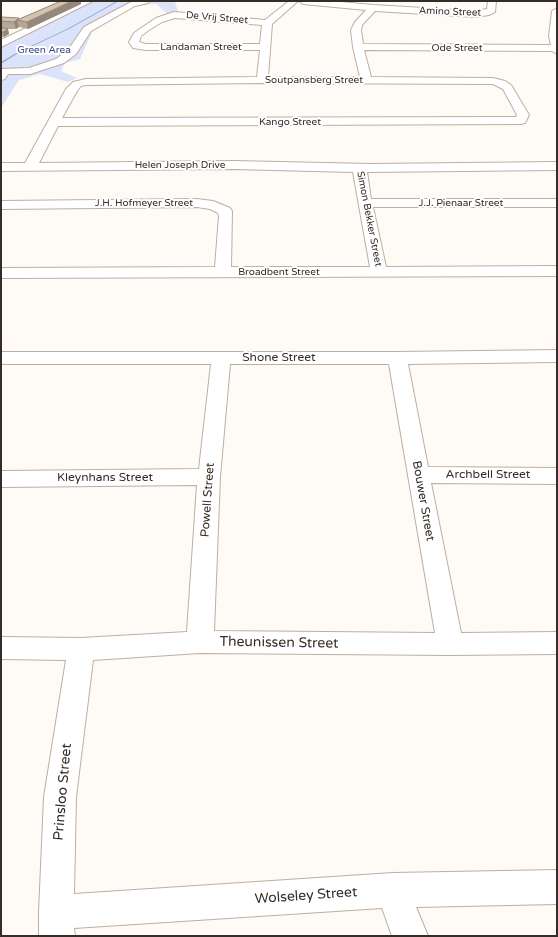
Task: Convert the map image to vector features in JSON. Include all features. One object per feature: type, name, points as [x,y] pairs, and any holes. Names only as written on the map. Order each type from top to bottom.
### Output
[{"type":"street","points":[[1,44],[89,1]]},
{"type":"street","points":[[2,73],[30,71],[60,61],[72,52],[87,30],[132,4],[145,1]]},
{"type":"street","points":[[262,80],[267,23],[294,1]]},
{"type":"street","name":"Amino Street","points":[[303,1],[373,8],[481,14],[491,11],[492,1]]},
{"type":"street","points":[[164,8],[174,15]]},
{"type":"street","points":[[367,81],[358,47],[356,30],[358,24],[373,8]]},
{"type":"street","points":[[557,10],[554,36],[557,49]]},
{"type":"street","name":"De Vrij Street","points":[[137,46],[134,42],[141,31],[159,20],[174,15],[267,23]]},
{"type":"street","name":"Landaman Street","points":[[137,46],[266,47]]},
{"type":"street","name":"Ode Street","points":[[358,47],[557,49]]},
{"type":"street","name":"Soutpansberg Street","points":[[54,122],[72,89],[77,84],[86,82],[262,80],[501,82],[507,87],[522,115]]},
{"type":"street","name":"Kango Street","points":[[54,122],[510,121],[521,120],[522,115]]},
{"type":"street","points":[[1,155],[33,160],[54,122]]},
{"type":"street","name":"Helen Joseph Drive","points":[[359,167],[528,154]]},
{"type":"street","name":"Helen Joseph Drive","points":[[1,167],[33,160],[378,168],[557,166]]},
{"type":"street","name":"Simon Bekker Street","points":[[359,167],[379,272]]},
{"type":"street","name":"J.J. Pienaar Street","points":[[365,202],[557,203]]},
{"type":"street","name":"J.H. Hofmeyer Street","points":[[1,205],[197,203],[220,207],[225,211],[226,216],[223,272]]},
{"type":"street","name":"Broadbent Street","points":[[1,273],[557,271]]},
{"type":"street","name":"Shone Street","points":[[1,358],[397,358],[557,356]]},
{"type":"street","name":"Powell Street","points":[[200,642],[209,477],[222,358]]},
{"type":"street","name":"Bouwer Street","points":[[397,358],[450,644]]},
{"type":"street","name":"Archbell Street","points":[[419,475],[557,476]]},
{"type":"street","name":"Kleynhans Street","points":[[1,479],[209,477]]},
{"type":"street","name":"Theunissen Street","points":[[1,648],[81,650],[200,642],[450,644],[557,643]]},
{"type":"street","name":"Prinsloo Street","points":[[56,924],[60,796],[81,650]]},
{"type":"street","name":"Wolseley Street","points":[[56,924],[393,890],[557,887]]},
{"type":"street","points":[[393,890],[410,936]]},
{"type":"green space","name":"Green Area","points":[[89,1],[177,1],[175,2],[179,14],[169,15],[156,4],[135,6],[92,32],[80,59],[65,63],[61,71],[77,78],[68,82],[40,74],[19,80],[1,108],[1,45]]},
{"type":"building","points":[[61,1],[72,1],[27,22],[17,20]]},
{"type":"building","points":[[1,17],[19,18],[14,22],[1,21]]},
{"type":"building","points":[[1,28],[8,29],[1,32]]},
{"type":"waterway","points":[[1,63],[19,52],[68,29],[118,1]]}]
